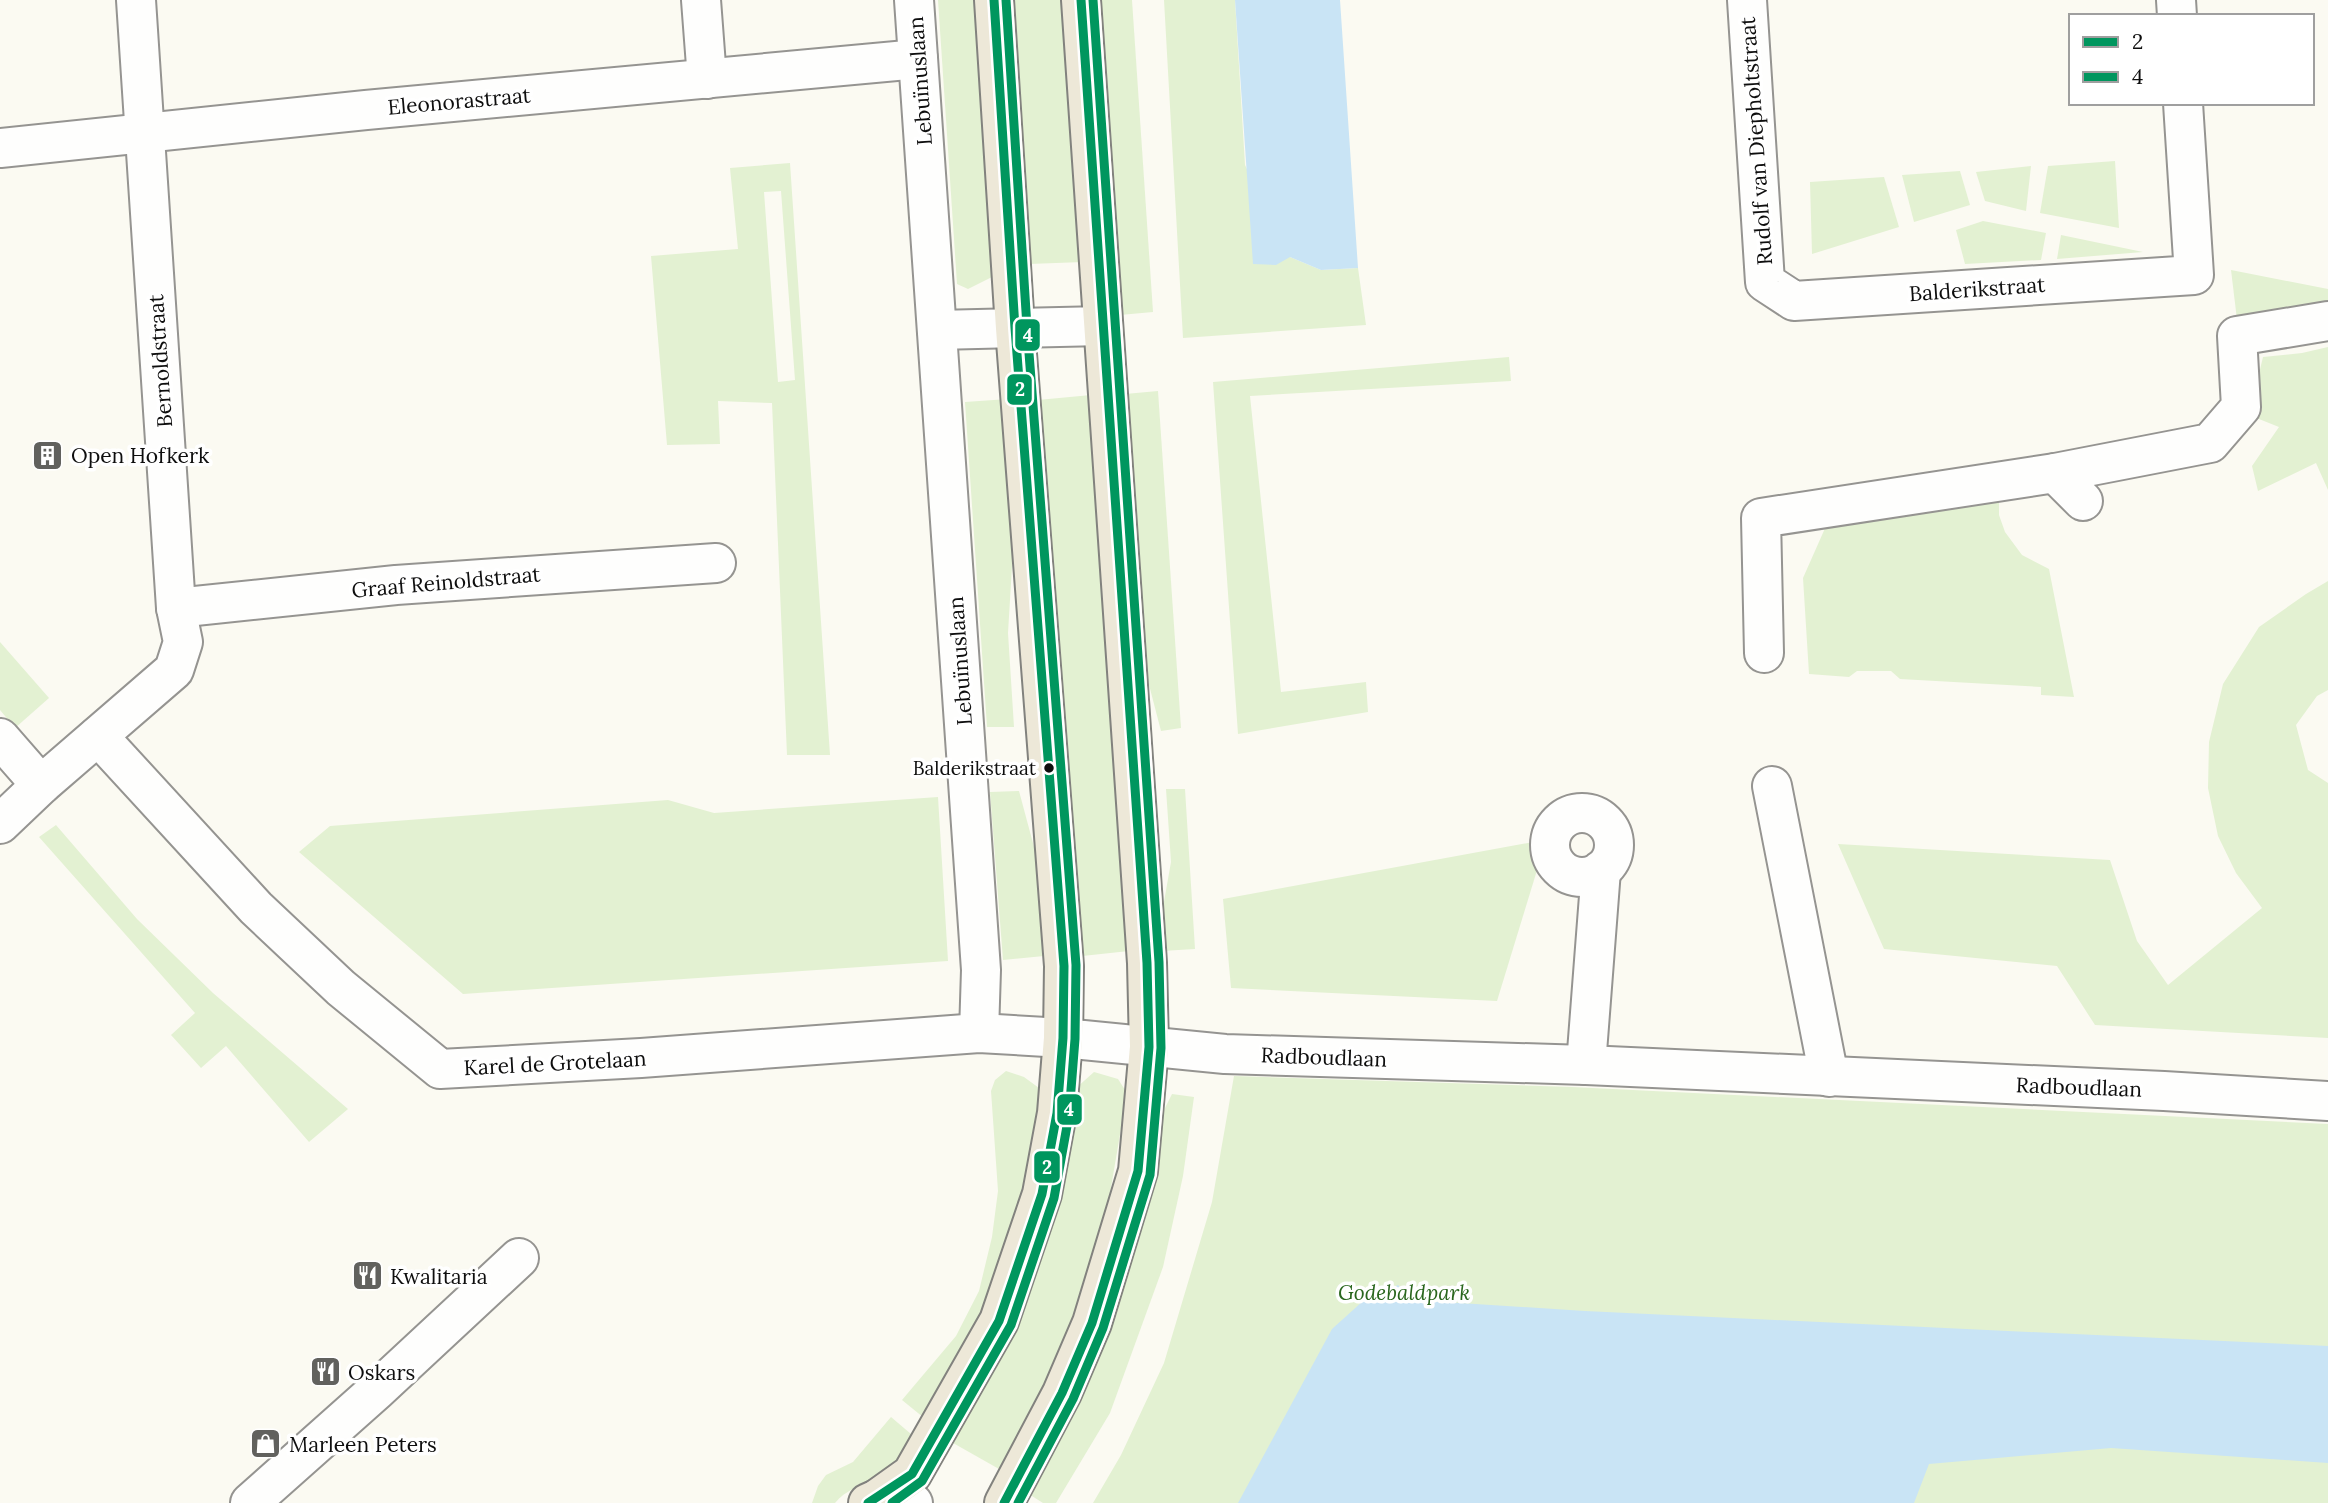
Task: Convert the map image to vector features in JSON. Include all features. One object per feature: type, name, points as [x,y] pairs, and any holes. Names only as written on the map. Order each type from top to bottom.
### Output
[{"type":"main road","points":[[886,1502],[912,1474],[999,1321],[1042,1194],[1057,1113],[1063,1038],[1064,966],[1015,328],[994,0]]},
{"type":"main road","points":[[1004,1503],[1062,1393],[1092,1322],[1138,1171],[1149,1047],[1146,949],[1081,0]]},
{"type":"street","name":"Bernoldstraat","points":[[0,824],[174,670],[183,642],[176,608],[136,0]]},
{"type":"street","points":[[701,0],[707,79]]},
{"type":"street","name":"Lebuïnuslaan","points":[[914,0],[980,957],[979,1033]]},
{"type":"street","name":"Rudolf van Diepholtstraat","points":[[1747,0],[1765,282]]},
{"type":"street","name":"Eleonorastraat","points":[[0,148],[366,110],[918,60]]},
{"type":"street","name":"Balderikstraat","points":[[1765,282],[1794,301],[2194,275],[2183,105]]},
{"type":"street","points":[[1764,653],[1761,518],[2055,473],[2210,443],[2241,407],[2237,336],[2328,321]]},
{"type":"street","points":[[937,330],[1103,326]]},
{"type":"street","points":[[2055,473],[2083,501]]},
{"type":"street","name":"Graaf Reinoldstraat","points":[[176,608],[396,585],[716,563]]},
{"type":"street","name":"Karel de Grotelaan","points":[[98,736],[256,908],[341,988],[440,1069],[641,1058],[979,1033]]},
{"type":"street","points":[[0,738],[41,785]]},
{"type":"street","points":[[1772,786],[1829,1077]]},
{"type":"street","points":[[1586,1065],[1601,870]]},
{"type":"street","points":[[979,1033],[1063,1038]]},
{"type":"street","name":"Radboudlaan","points":[[1063,1038],[1225,1055],[1586,1065],[2150,1090],[2328,1101]]},
{"type":"street","points":[[250,1503],[519,1258]]},
{"type":"green space","points":[[938,0],[981,0],[994,276],[968,289],[957,284]]},
{"type":"green space","points":[[1012,0],[1064,0],[1083,262],[1029,264]]},
{"type":"green space","points":[[1098,0],[1132,0],[1153,312],[1120,315]]},
{"type":"green space","points":[[1164,0],[1235,0],[1245,165],[1290,257],[1321,270],[1358,268],[1366,325],[1183,338]]},
{"type":"green space","points":[[2115,161],[2119,228],[2040,213],[2048,166]]},
{"type":"green space","points":[[790,163],[830,755],[787,755],[772,403],[718,401],[720,444],[667,445],[651,256],[738,249],[730,168]],"holes":[[[781,191],[795,380],[778,382],[764,192]]]},
{"type":"green space","points":[[2031,166],[2026,211],[1985,201],[1976,172]]},
{"type":"green space","points":[[1960,171],[1970,205],[1914,222],[1902,175]]},
{"type":"green space","points":[[1884,177],[1899,227],[1812,254],[1810,182]]},
{"type":"green space","points":[[1983,221],[2046,233],[2041,260],[1965,264],[1956,230]]},
{"type":"green space","points":[[2061,235],[2143,252],[2057,259]]},
{"type":"green space","points":[[2231,270],[2328,289],[2328,308],[2238,328]]},
{"type":"green space","points":[[2328,347],[2328,490],[2316,463],[2258,491],[2252,466],[2279,427],[2249,415],[2263,357]]},
{"type":"green space","points":[[1509,357],[1511,381],[1250,396],[1281,692],[1366,682],[1368,712],[1238,734],[1213,382]]},
{"type":"green space","points":[[1158,391],[1181,728],[1161,731],[1141,654],[1125,394]]},
{"type":"green space","points":[[1091,395],[1129,951],[1073,957],[1038,400]]},
{"type":"green space","points":[[1008,399],[1016,500],[1008,633],[1014,727],[987,727],[965,402]]},
{"type":"green space","points":[[1999,491],[1999,515],[2005,532],[2022,555],[2049,569],[2074,697],[2041,695],[2041,687],[1900,679],[1891,671],[1857,671],[1849,677],[1809,674],[1803,578],[1830,517]]},
{"type":"green space","points":[[2328,581],[2328,690],[2317,696],[2296,725],[2308,770],[2328,783],[2328,1038],[2095,1025],[2057,966],[1884,949],[1838,844],[2110,860],[2137,941],[2168,985],[2262,908],[2236,873],[2218,836],[2208,788],[2209,742],[2223,684],[2259,627]]},
{"type":"green space","points":[[0,642],[49,698],[15,728],[0,710]]},
{"type":"green space","points":[[1166,789],[1185,789],[1195,949],[1162,951],[1159,930],[1171,862]]},
{"type":"green space","points":[[1019,791],[1041,873],[1044,956],[1003,960],[990,792]]},
{"type":"green space","points":[[938,797],[948,961],[463,994],[299,852],[330,826],[668,800],[714,813]]},
{"type":"green space","points":[[56,825],[137,919],[213,993],[348,1109],[309,1142],[226,1046],[201,1068],[171,1035],[195,1013],[39,837]]},
{"type":"green space","points":[[1533,842],[1538,867],[1497,1001],[1231,988],[1223,899]]},
{"type":"green space","points":[[1006,1071],[1024,1077],[1039,1088],[1044,1113],[1003,1278],[929,1422],[902,1400],[956,1336],[979,1291],[992,1237],[998,1191],[991,1091],[995,1080]]},
{"type":"green space","points":[[1094,1072],[1118,1079],[1127,1093],[1105,1223],[1070,1334],[999,1469],[946,1439],[1075,1089]]},
{"type":"green space","name":"Godebaldpark","points":[[1234,1076],[1572,1087],[2328,1124],[2328,1503],[1093,1503],[1121,1455],[1164,1363],[1212,1202]]},
{"type":"green space","points":[[1172,1094],[1194,1097],[1183,1176],[1163,1267],[1110,1413],[1056,1503],[1043,1503],[1024,1491],[1157,1124]]},
{"type":"green space","points":[[891,1417],[918,1440],[883,1473],[849,1491],[835,1503],[812,1503],[818,1486],[826,1475],[853,1462]]},
{"type":"water","points":[[1235,0],[1340,0],[1358,268],[1321,270],[1290,257],[1276,265],[1253,264]]},
{"type":"water","points":[[1398,1285],[1413,1300],[1585,1311],[2328,1346],[2328,1463],[2111,1448],[1929,1464],[1914,1503],[1238,1503],[1332,1329],[1363,1301]]},
{"type":"transit line","name":"2","points":[[868,1503],[912,1474],[999,1321],[1042,1194],[1057,1113],[1063,1038],[1064,966],[1015,328],[994,0]]},
{"type":"transit line","name":"4","points":[[892,1503],[922,1481],[1011,1325],[1054,1198],[1069,1115],[1075,1039],[1076,965],[1027,327],[1006,0]]},
{"type":"transit line","name":"2","points":[[1004,1503],[1062,1393],[1092,1323],[1138,1171],[1149,1047],[1147,963],[1081,0]]},
{"type":"transit line","name":"4","points":[[1018,1503],[1073,1399],[1103,1328],[1150,1175],[1161,1048],[1159,962],[1093,0]]},
{"type":"place","name":"Open Hofkerk","points":[[48,455]]},
{"type":"place","name":"Balderikstraat","points":[[1049,768]]},
{"type":"place","name":"Kwalitaria","points":[[367,1276]]},
{"type":"place","name":"Oskars","points":[[325,1372]]},
{"type":"place","name":"Marleen Peters","points":[[266,1444]]}]
